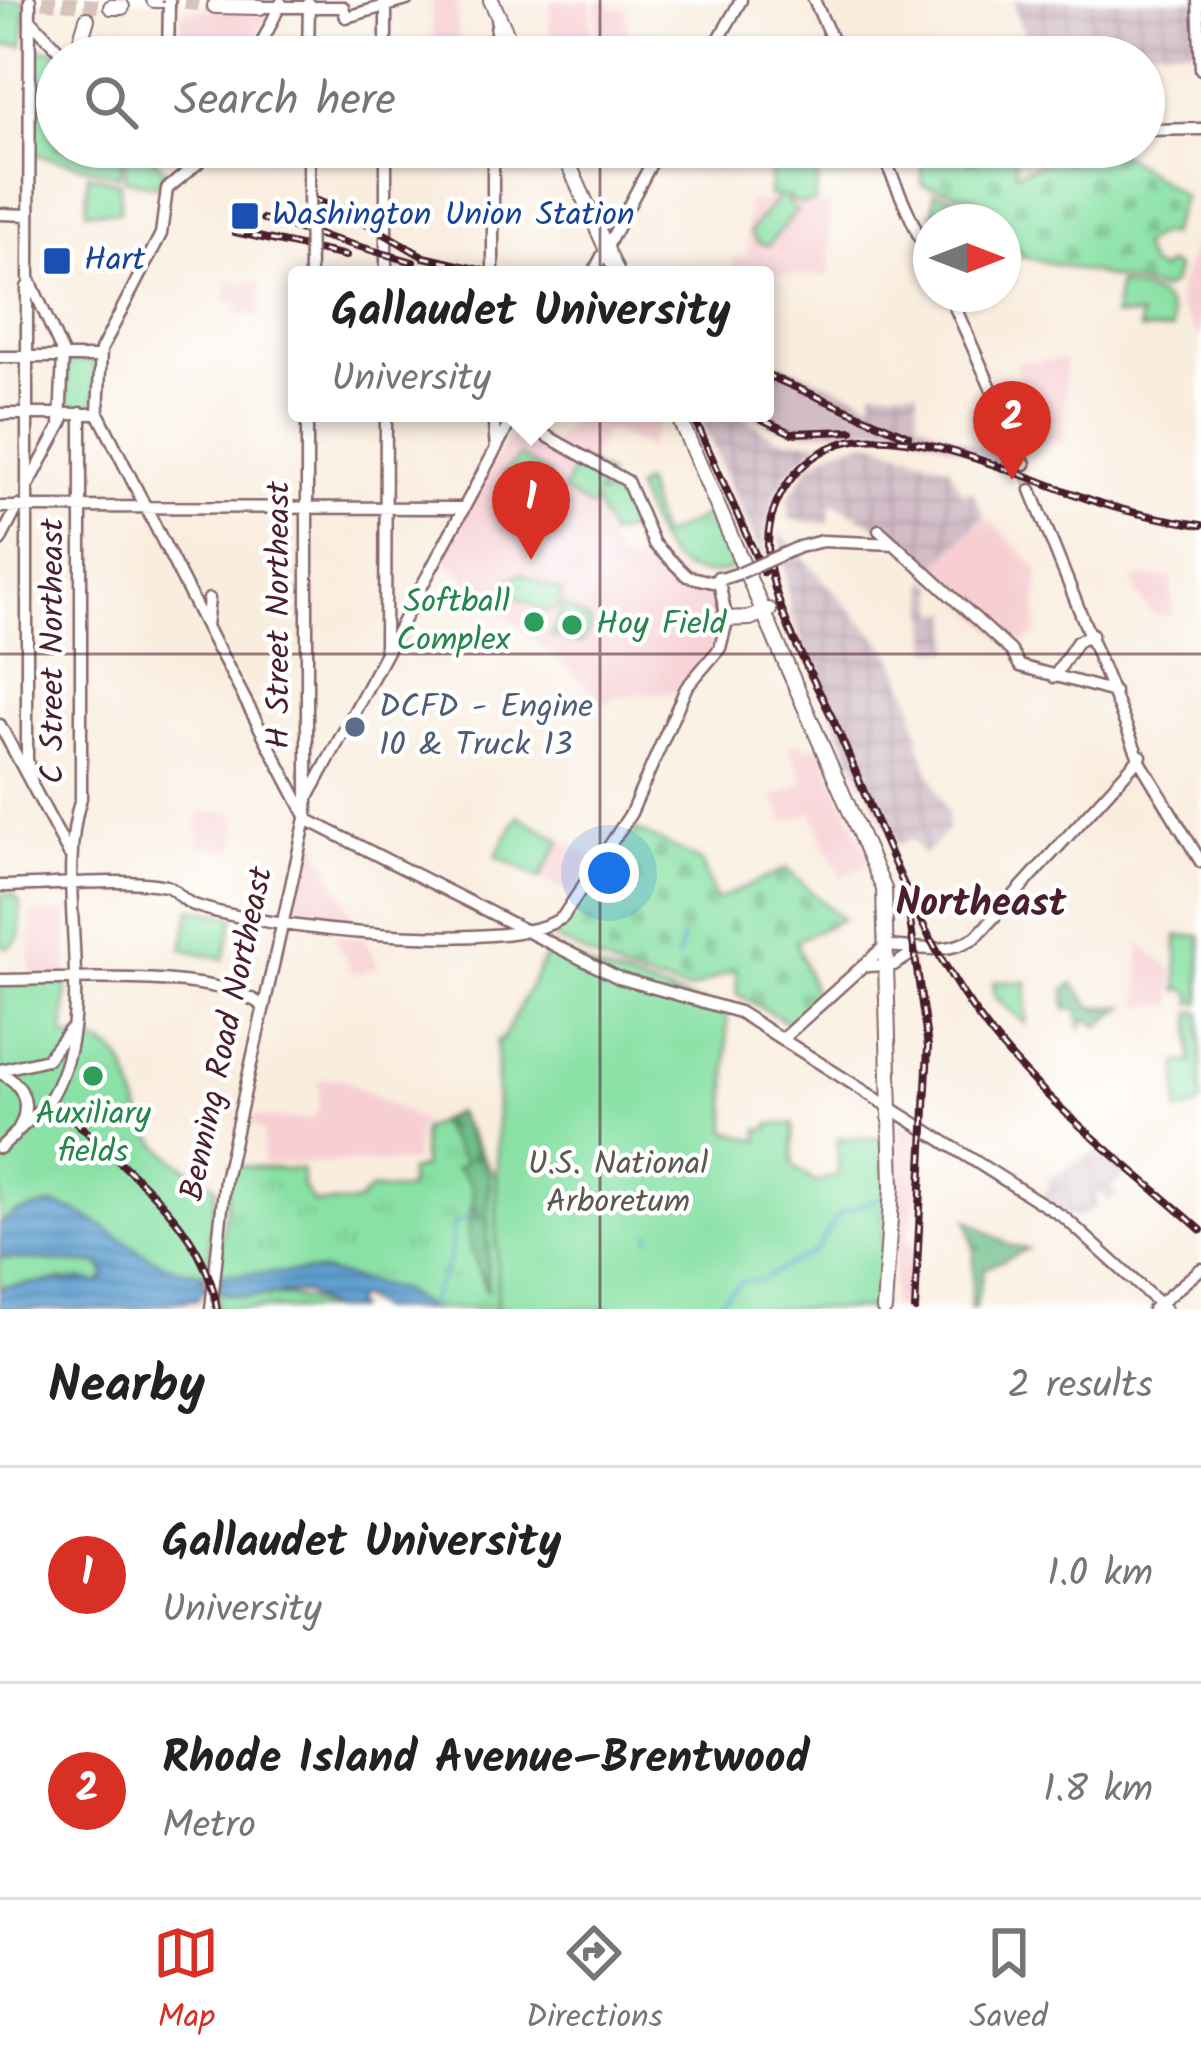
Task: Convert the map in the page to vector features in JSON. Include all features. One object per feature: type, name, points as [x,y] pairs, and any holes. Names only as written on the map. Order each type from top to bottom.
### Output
[{"type":"highway","points":[[214,6],[276,4]]},
{"type":"highway","points":[[495,5],[509,36]]},
{"type":"highway","points":[[82,36],[87,19]]},
{"type":"highway","points":[[568,168],[612,266]]},
{"type":"highway","points":[[680,422],[741,568],[766,609],[884,875],[892,957],[894,1201],[883,1309]]},
{"type":"highway","points":[[724,620],[766,609]]},
{"type":"highway","points":[[883,1309],[894,1151]]},
{"type":"main road","points":[[30,0],[27,489],[22,507],[24,765],[71,864]]},
{"type":"main road","points":[[262,36],[276,4],[344,7],[346,17],[407,0]]},
{"type":"main road","points":[[721,36],[740,0]]},
{"type":"main road","points":[[816,0],[832,36]]},
{"type":"main road","points":[[1198,0],[1201,69]]},
{"type":"main road","points":[[166,2],[167,36]]},
{"type":"main road","points":[[386,3],[386,36]]},
{"type":"main road","points":[[308,36],[309,4]]},
{"type":"main road","points":[[494,36],[495,5]]},
{"type":"main road","points":[[30,16],[47,36]]},
{"type":"main road","points":[[1165,131],[1201,131]]},
{"type":"main road","points":[[0,357],[96,357],[146,274],[163,213],[162,184],[187,168]]},
{"type":"main road","points":[[308,168],[308,266]]},
{"type":"main road","points":[[386,168],[386,266]]},
{"type":"main road","points":[[493,168],[494,266]]},
{"type":"main road","points":[[595,266],[649,168]]},
{"type":"main road","points":[[891,168],[913,220]]},
{"type":"main road","points":[[892,168],[913,214]]},
{"type":"main road","points":[[0,214],[28,215]]},
{"type":"main road","points":[[589,214],[615,228]]},
{"type":"main road","points":[[26,281],[66,358]]},
{"type":"main road","points":[[28,326],[37,303]]},
{"type":"main road","points":[[955,312],[1022,463]]},
{"type":"main road","name":"C Street Northeast","points":[[77,412],[96,357]]},
{"type":"main road","name":"C Street Northeast","points":[[0,1148],[51,1098],[71,1048],[72,825],[81,801],[81,507],[77,412],[66,358]]},
{"type":"main road","points":[[27,489],[77,412]]},
{"type":"main road","points":[[0,414],[77,412],[98,420],[305,814],[544,931],[623,980],[735,1010],[782,1037],[893,1102],[1083,1228],[1161,1306]]},
{"type":"main road","name":"H Street Northeast","points":[[305,814],[317,762],[308,422]]},
{"type":"main road","points":[[317,762],[385,651],[390,634],[386,422]]},
{"type":"main road","points":[[494,422],[496,449]]},
{"type":"main road","points":[[390,634],[443,560],[463,508],[510,422]]},
{"type":"main road","points":[[526,422],[630,484],[652,541],[681,572],[716,580],[798,545],[895,543]]},
{"type":"main road","points":[[1034,490],[1140,757],[1179,830],[1201,858]]},
{"type":"main road","points":[[0,507],[141,501],[463,508]]},
{"type":"main road","points":[[0,541],[22,507]]},
{"type":"main road","points":[[879,530],[1023,661],[1054,677],[1113,692]]},
{"type":"main road","points":[[0,886],[170,885],[195,906],[319,933],[544,931],[573,901],[629,817],[685,690],[714,658],[724,620],[716,580]]},
{"type":"main road","points":[[206,626],[209,598]]},
{"type":"main road","points":[[1054,677],[1074,647],[1091,634]]},
{"type":"main road","points":[[0,725],[71,864]]},
{"type":"main road","points":[[782,1037],[862,968],[892,957],[962,945],[990,928],[1140,757]]},
{"type":"main road","points":[[1140,757],[1201,858]]},
{"type":"main road","name":"Benning Road Northeast","points":[[208,1309],[219,1186],[305,814]]},
{"type":"main road","points":[[0,980],[169,980],[261,1001]]},
{"type":"main road","name":"C Street Northeast","points":[[3,1072],[47,1059],[68,1036],[72,980]]},
{"type":"main road","points":[[3,1072],[23,1094],[20,1130]]},
{"type":"main road","points":[[1014,1184],[1161,1306]]},
{"type":"main road","points":[[1161,1306],[1201,1269]]},
{"type":"shaded area","points":[[432,0],[457,0],[458,36],[432,36]]},
{"type":"shaded area","points":[[550,0],[591,0],[592,36],[550,36]]},
{"type":"shaded area","points":[[597,0],[610,0],[611,9],[627,9],[627,36],[597,36]]},
{"type":"shaded area","points":[[1013,0],[1198,0],[1199,48],[1165,48],[1165,36],[1024,36]]},
{"type":"shaded area","points":[[181,11],[269,12],[256,36],[181,36]]},
{"type":"shaded area","points":[[769,195],[788,195],[800,204],[830,204],[830,276],[774,275],[774,266],[734,266],[734,257],[747,256],[747,202],[768,201]]},
{"type":"shaded area","points":[[1201,222],[1201,339],[1178,306],[1178,290]]},
{"type":"shaded area","points":[[227,282],[260,282],[260,315],[238,315],[237,303],[226,303]]},
{"type":"shaded area","points":[[1065,360],[1065,443],[1030,442],[1041,433],[1018,398],[1017,362]]},
{"type":"shaded area","points":[[774,361],[872,401],[873,389],[918,389],[917,420],[1015,462],[1020,473],[774,377]]},
{"type":"shaded area","points":[[774,377],[890,423],[889,427],[806,432],[765,422],[774,422]]},
{"type":"shaded area","points":[[516,422],[553,443],[568,422],[659,422],[648,448],[607,428],[592,459],[577,458],[561,486],[595,511],[616,558],[629,564],[658,557],[715,603],[718,643],[679,692],[616,696],[607,704],[441,557]]},
{"type":"shaded area","points":[[702,422],[751,422],[778,439],[820,442],[789,470],[775,494],[765,535],[767,568]]},
{"type":"shaded area","points":[[870,441],[949,466],[961,493],[973,491],[984,515],[931,571],[886,531],[836,504],[829,505],[829,524],[790,520],[788,499],[811,464],[835,449]]},
{"type":"shaded area","points":[[984,515],[1039,569],[1036,635],[1012,648],[931,571]]},
{"type":"shaded area","points":[[780,533],[891,653],[912,701],[924,760],[947,811],[947,831],[929,851],[922,854],[912,839],[897,845],[856,767],[790,613]]},
{"type":"shaded area","points":[[1134,577],[1172,577],[1172,615],[1153,615],[1135,592]]},
{"type":"shaded area","points":[[926,578],[936,586],[938,613],[952,612],[952,650],[930,650]]},
{"type":"shaded area","points":[[801,741],[806,750],[818,744],[872,864],[841,878],[812,812],[786,823],[774,797],[805,782],[789,747]]},
{"type":"shaded area","points":[[198,812],[235,812],[239,831],[234,851],[198,846]]},
{"type":"shaded area","points":[[312,834],[360,929],[287,921],[306,837]]},
{"type":"shaded area","points":[[561,840],[596,859],[572,894],[540,878]]},
{"type":"shaded area","points":[[30,912],[67,912],[67,977],[30,977]]},
{"type":"shaded area","points":[[363,936],[379,967],[353,974],[334,937]]},
{"type":"shaded area","points":[[1139,943],[1173,970],[1173,1006],[1139,1006]]},
{"type":"shaded area","points":[[340,1078],[424,1122],[417,1129],[414,1162],[263,1164],[263,1132],[242,1116],[311,1120],[319,1109],[319,1079]]},
{"type":"shaded area","points":[[899,1119],[920,1132],[915,1209],[907,1232],[907,1243],[913,1244],[909,1309],[892,1309]]},
{"type":"shaded area","points":[[1102,1148],[1128,1173],[1111,1188],[1117,1196],[1106,1202],[1104,1195],[1096,1195],[1097,1207],[1075,1219],[1042,1197],[1050,1184],[1046,1181]]},
{"type":"green space","points":[[1,0],[26,0],[23,45],[0,45]]},
{"type":"green space","points":[[89,168],[120,168],[120,176]]},
{"type":"green space","points":[[125,168],[165,171],[157,187],[125,179]]},
{"type":"green space","points":[[771,168],[819,168],[815,202],[800,204],[783,195],[796,212],[768,245],[758,243],[750,231],[779,197],[769,195]]},
{"type":"green space","points":[[922,168],[1016,168],[1016,173],[1029,168],[1142,168],[1183,196],[1169,235],[1158,234],[1141,246],[1149,265],[1160,271],[1168,264],[1176,268],[1172,284],[1162,290],[1021,256],[1021,204],[981,204],[975,197],[922,185]]},
{"type":"green space","points":[[88,174],[120,183],[120,212],[86,211]]},
{"type":"green space","points":[[934,193],[975,204],[934,204]]},
{"type":"green space","points":[[1118,284],[1164,301],[1172,330],[1140,330],[1140,316],[1114,316]]},
{"type":"green space","points":[[68,361],[95,362],[95,409],[69,410],[66,405]]},
{"type":"green space","points":[[520,456],[550,475],[537,494],[503,474]]},
{"type":"green space","points":[[578,458],[608,475],[597,495],[618,492],[629,522],[626,531],[610,536],[595,503],[591,508],[563,491]]},
{"type":"green space","points":[[644,483],[660,537],[716,511],[741,566],[698,573],[670,558],[635,488]]},
{"type":"green space","points":[[521,573],[562,593],[558,608],[545,612],[511,594],[511,579]]},
{"type":"green space","name":"Hoy Field","points":[[564,605],[590,621],[590,632],[580,643],[551,636]]},
{"type":"green space","points":[[518,816],[561,840],[540,878],[496,856]]},
{"type":"green space","points":[[627,825],[701,861],[716,900],[786,869],[842,919],[796,941],[817,1000],[788,1023],[737,994],[736,969],[688,991],[626,974],[552,937]]},
{"type":"green space","points":[[12,893],[20,903],[20,937],[8,948],[0,944],[0,896]]},
{"type":"green space","points":[[191,908],[234,917],[224,959],[182,949]]},
{"type":"green space","points":[[1177,936],[1201,936],[1201,1003],[1192,1003],[1192,994],[1183,988],[1178,991]]},
{"type":"green space","name":"U.S. National Arboretum","points":[[551,946],[595,969],[727,1012],[727,1131],[759,1141],[759,1129],[769,1129],[769,1124],[793,1124],[793,1166],[816,1183],[838,1174],[838,1138],[887,1139],[879,1309],[497,1309],[497,1040],[502,1040]]},
{"type":"green space","points":[[0,982],[67,982],[64,1037],[108,1048],[120,1059],[155,1140],[216,1186],[205,1286],[204,1275],[156,1261],[59,1212],[20,1214],[0,1224]]},
{"type":"green space","points":[[993,982],[1027,982],[1026,1024],[995,997]]},
{"type":"green space","points":[[1073,983],[1092,1007],[1125,1007],[1098,1027],[1087,1019],[1081,1028],[1077,1009],[1066,1009],[1065,990]]},
{"type":"green space","points":[[1192,1012],[1201,1012],[1201,1105],[1178,1112],[1178,1063],[1192,1062]]},
{"type":"green space","points":[[456,1112],[497,1180],[497,1309],[429,1309],[401,1291],[323,1271],[225,1275],[215,1287],[231,1166],[302,1170],[303,1187],[314,1203],[357,1203],[370,1190],[408,1190],[409,1171],[422,1168],[422,1130]]},
{"type":"green space","points":[[456,1113],[489,1176],[487,1292],[468,1238],[471,1185],[456,1168],[465,1162],[437,1122]]},
{"type":"green space","points":[[968,1220],[1008,1245],[1027,1249],[984,1269],[975,1309],[970,1309],[974,1251]]},
{"type":"green space","points":[[0,1258],[100,1264],[105,1275],[99,1283],[61,1280],[0,1287]]},
{"type":"green space","points":[[216,1290],[229,1295],[296,1297],[329,1309],[218,1309]]},
{"type":"water","points":[[51,1205],[87,1217],[159,1262],[201,1273],[205,1286],[219,1286],[225,1275],[323,1271],[401,1291],[429,1309],[379,1309],[358,1297],[352,1303],[357,1309],[329,1309],[303,1292],[244,1297],[205,1289],[198,1299],[134,1309],[0,1309],[0,1287],[82,1279],[99,1283],[105,1275],[100,1264],[0,1258],[0,1224],[16,1213]]},
{"type":"waterway","points":[[677,958],[683,937]]},
{"type":"waterway","points":[[708,1309],[743,1281],[760,1280],[816,1250],[839,1214],[882,1197]]},
{"type":"waterway","points":[[439,1282],[450,1258],[453,1224],[471,1216]]},
{"type":"waterway","points":[[650,1233],[650,1239]]},
{"type":"waterway","points":[[427,1308],[438,1284]]},
{"type":"tunnel","points":[[21,0],[111,7]]},
{"type":"tunnel","points":[[164,0],[215,6]]},
{"type":"tunnel","points":[[1019,461],[1031,490]]},
{"type":"railway","points":[[312,199],[349,213],[424,257],[462,266]]},
{"type":"railway","points":[[263,219],[413,262]]},
{"type":"railway","points":[[235,232],[346,256]]},
{"type":"railway","points":[[774,378],[908,436]]},
{"type":"railway","points":[[696,422],[763,572]]},
{"type":"railway","points":[[768,422],[791,433],[852,431]]},
{"type":"railway","points":[[1201,525],[1115,508],[936,447],[870,438],[826,450],[799,470],[779,497],[768,547],[776,592],[793,638],[942,961],[990,1032],[1038,1086],[1201,1230]]},
{"type":"railway","points":[[910,920],[928,1047],[915,1309]]},
{"type":"railway","points":[[61,1107],[177,1222],[209,1277],[217,1309]]},
{"type":"place","name":"Washington Union Station","points":[[245,216]]},
{"type":"place","name":"Hart","points":[[57,261]]},
{"type":"place","name":"Rhode Island Avenue–Brentwood","points":[[1012,480]]},
{"type":"place","name":"Gallaudet University","points":[[531,560]]},
{"type":"place","name":"Softball Complex","points":[[534,622]]},
{"type":"place","name":"Hoy Field","points":[[572,625]]},
{"type":"place","name":"DCFD - Engine 10 & Truck 13","points":[[355,727]]},
{"type":"place","name":"Auxiliary fields","points":[[93,1076]]},
{"type":"district","name":"Northeast","points":[[981,905]]}]
